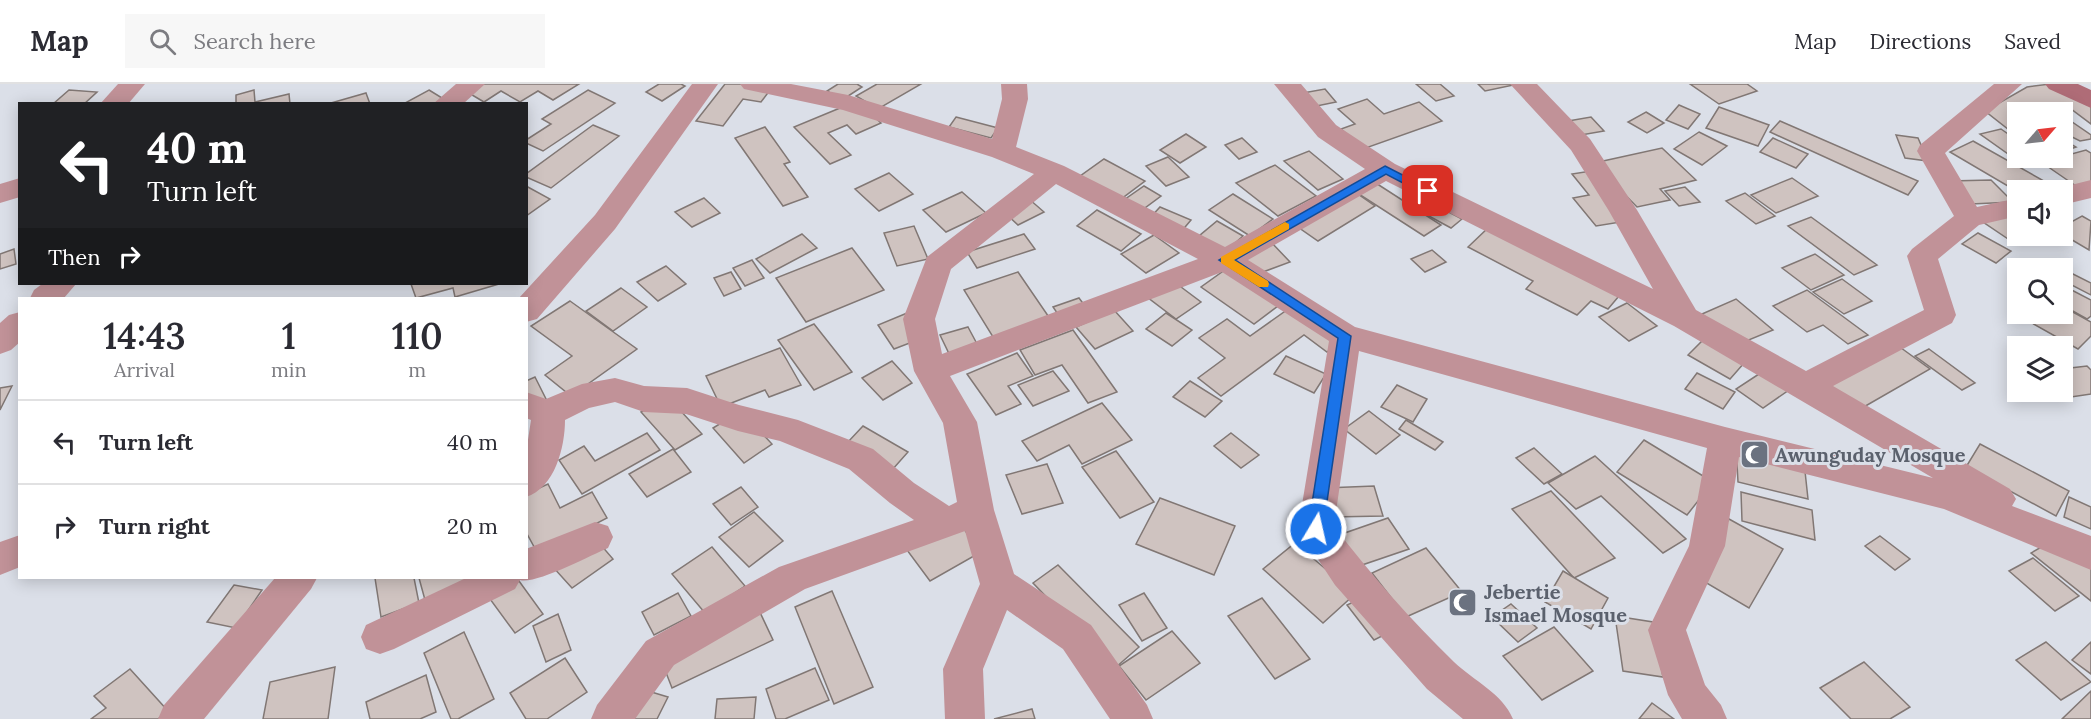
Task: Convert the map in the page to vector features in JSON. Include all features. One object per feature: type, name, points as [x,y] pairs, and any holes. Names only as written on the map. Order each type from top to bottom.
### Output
[{"type":"street","points":[[115,102],[132,84]]},
{"type":"street","points":[[449,102],[472,84]]},
{"type":"street","points":[[528,309],[605,222],[705,84]]},
{"type":"street","points":[[753,84],[848,103],[1002,150],[1054,172],[1225,260],[1345,336],[1725,440],[1949,496],[2089,552]]},
{"type":"street","points":[[848,103],[877,84]]},
{"type":"street","points":[[1002,150],[1015,99],[1014,84]]},
{"type":"street","points":[[1287,84],[1327,131],[1385,170],[1685,318],[1806,386],[2089,552]]},
{"type":"street","points":[[1523,84],[1581,145],[1623,210],[1685,318]]},
{"type":"street","points":[[1970,218],[1930,151],[2009,84]]},
{"type":"street","points":[[2058,84],[2091,100]]},
{"type":"street","points":[[930,371],[1225,260],[1385,170]]},
{"type":"street","points":[[1054,172],[938,264],[919,319],[930,371],[960,422],[962,517],[999,584],[1077,637],[1133,719]]},
{"type":"street","points":[[0,194],[18,188]]},
{"type":"street","points":[[2073,193],[2091,189]]},
{"type":"street","points":[[1806,386],[1941,315],[1922,256],[1970,218],[2007,210]]},
{"type":"street","points":[[46,297],[61,285]]},
{"type":"street","points":[[0,342],[18,325]]},
{"type":"street","points":[[1345,336],[1316,529],[1348,574],[1441,675],[1493,719]]},
{"type":"street","points":[[528,480],[541,464],[549,434],[537,409],[615,390],[644,399],[687,401],[738,418],[786,429],[861,459],[902,493],[962,517]]},
{"type":"street","points":[[1707,719],[1688,694],[1667,630],[1707,546],[1725,440]]},
{"type":"street","points":[[611,719],[660,653],[792,578],[962,517]]},
{"type":"street","points":[[528,565],[595,537]]},
{"type":"street","points":[[0,559],[18,551]]},
{"type":"street","points":[[178,719],[297,579]]},
{"type":"street","points":[[380,637],[500,579]]},
{"type":"street","points":[[965,719],[963,669],[999,584]]},
{"type":"building","points":[[471,84],[579,84],[553,100],[538,91],[520,102],[501,91],[484,102],[462,89]]},
{"type":"building","points":[[659,84],[685,86],[662,101],[646,92]]},
{"type":"building","points":[[725,84],[773,86],[761,102],[743,99],[723,126],[696,121]]},
{"type":"building","points":[[838,84],[857,84],[862,87],[842,100],[827,91]]},
{"type":"building","points":[[877,84],[921,84],[878,109],[856,96]]},
{"type":"building","points":[[1416,84],[1440,84],[1454,96],[1436,101]]},
{"type":"building","points":[[1478,84],[1518,84],[1485,91]]},
{"type":"building","points":[[1690,84],[1747,84],[1757,91],[1719,104]]},
{"type":"building","points":[[2050,84],[2091,104],[2091,124],[2073,110],[2073,102],[2007,102],[2007,128],[1985,111],[2027,87]]},
{"type":"building","points":[[1325,89],[1336,102],[1307,108],[1297,94]]},
{"type":"building","points":[[69,90],[97,92],[86,102],[55,102]]},
{"type":"building","points":[[254,90],[255,102],[236,102],[236,95]]},
{"type":"building","points":[[429,90],[447,101],[446,102],[407,102]]},
{"type":"building","points":[[588,90],[615,103],[543,151],[528,144],[528,139],[551,124],[542,119]]},
{"type":"building","points":[[366,93],[369,102],[334,102]]},
{"type":"building","points":[[289,94],[290,102],[255,102]]},
{"type":"building","points":[[1367,99],[1384,114],[1419,102],[1442,121],[1363,149],[1341,129],[1355,124],[1338,109]]},
{"type":"building","points":[[857,101],[881,123],[856,134],[847,125],[828,133],[851,155],[830,164],[794,127]]},
{"type":"building","points":[[1679,105],[1700,114],[1688,129],[1666,120]]},
{"type":"building","points":[[1719,107],[1769,125],[1758,146],[1706,128]]},
{"type":"building","points":[[1646,112],[1664,123],[1647,133],[1628,122]]},
{"type":"building","points":[[956,117],[998,128],[991,138],[949,127]]},
{"type":"building","points":[[1591,117],[1604,131],[1581,135],[1568,121]]},
{"type":"building","points":[[1780,121],[1918,181],[1908,195],[1770,132]]},
{"type":"building","points":[[2073,123],[2091,135],[2091,139],[2080,141],[2073,138]]},
{"type":"building","points":[[593,125],[619,136],[551,188],[528,178],[528,173]]},
{"type":"building","points":[[765,127],[790,162],[784,164],[808,197],[783,206],[735,138]]},
{"type":"building","points":[[2001,129],[2007,133],[2007,153],[1980,134]]},
{"type":"building","points":[[1699,132],[1727,146],[1702,165],[1674,149]]},
{"type":"building","points":[[1186,134],[1206,147],[1180,163],[1160,150]]},
{"type":"building","points":[[1896,135],[1918,138],[1928,161],[1905,158]]},
{"type":"building","points":[[1242,138],[1257,152],[1239,159],[1225,145]]},
{"type":"building","points":[[1773,138],[1808,154],[1796,168],[1760,152]]},
{"type":"building","points":[[1973,141],[2007,160],[2007,168],[2021,168],[2042,180],[2007,180],[2007,186],[1950,152]]},
{"type":"building","points":[[1662,148],[1696,180],[1660,189],[1670,200],[1637,207],[1594,163]]},
{"type":"building","points":[[2086,150],[2091,153],[2091,182],[2076,186],[2073,180],[2067,180],[2050,168],[2073,168],[2073,154]]},
{"type":"building","points":[[1309,151],[1343,179],[1318,190],[1284,161]]},
{"type":"building","points":[[1168,157],[1189,177],[1166,186],[1146,166]]},
{"type":"building","points":[[1104,159],[1145,181],[1117,202],[1076,179]]},
{"type":"building","points":[[1275,165],[1316,196],[1278,216],[1236,183]]},
{"type":"building","points":[[1591,171],[1633,220],[1596,226],[1573,198],[1589,195],[1572,174]]},
{"type":"building","points":[[889,173],[913,194],[879,211],[855,189]]},
{"type":"building","points":[[1368,178],[1441,225],[1424,236],[1351,189]]},
{"type":"building","points":[[1792,178],[1818,196],[1776,213],[1751,195]]},
{"type":"building","points":[[1991,180],[2007,196],[2007,202],[1971,204],[1950,181]]},
{"type":"building","points":[[1144,186],[1161,196],[1138,213],[1121,202]]},
{"type":"building","points":[[528,187],[550,199],[528,215]]},
{"type":"building","points":[[1685,187],[1700,202],[1679,206],[1665,191]]},
{"type":"building","points":[[1352,190],[1375,206],[1318,241],[1295,225]]},
{"type":"building","points":[[962,192],[986,213],[946,232],[923,210]]},
{"type":"building","points":[[1745,193],[1775,216],[1756,224],[1726,201]]},
{"type":"building","points":[[1233,194],[1273,219],[1250,236],[1209,210]]},
{"type":"building","points":[[704,198],[720,213],[692,227],[675,212]]},
{"type":"building","points":[[1029,199],[1044,212],[1018,225],[1003,211]]},
{"type":"building","points":[[1426,200],[1462,219],[1451,228],[1416,209]]},
{"type":"building","points":[[1160,207],[1191,220],[1180,233],[1149,219]]},
{"type":"building","points":[[1097,210],[1141,234],[1121,251],[1077,226]]},
{"type":"building","points":[[2082,216],[2091,221],[2089,250],[2073,241],[2073,221]]},
{"type":"building","points":[[1811,217],[1877,265],[1854,275],[1788,226]]},
{"type":"building","points":[[2007,217],[2007,238],[1983,222]]},
{"type":"building","points":[[1217,221],[1243,236],[1226,251],[1199,236]]},
{"type":"building","points":[[914,226],[928,259],[897,266],[884,233]]},
{"type":"building","points":[[1488,228],[1619,296],[1608,309],[1591,301],[1577,315],[1526,289],[1533,281],[1468,247]]},
{"type":"building","points":[[1978,233],[2011,251],[1996,263],[1962,244]]},
{"type":"building","points":[[802,234],[817,248],[770,273],[756,259]]},
{"type":"building","points":[[1024,234],[1035,249],[977,268],[967,252]]},
{"type":"building","points":[[1154,235],[1179,253],[1146,273],[1121,254]]},
{"type":"building","points":[[1271,242],[1290,262],[1252,276],[1233,255]]},
{"type":"building","points":[[852,248],[884,290],[806,322],[776,278]]},
{"type":"building","points":[[14,249],[16,264],[0,269],[0,254]]},
{"type":"building","points":[[1432,250],[1446,262],[1425,272],[1411,259]]},
{"type":"building","points":[[1815,254],[1844,275],[1811,290],[1782,268]]},
{"type":"building","points":[[752,260],[764,278],[745,286],[733,268]]},
{"type":"building","points":[[666,266],[686,284],[658,301],[637,282]]},
{"type":"building","points":[[1229,267],[1282,303],[1254,324],[1201,287]]},
{"type":"building","points":[[731,272],[741,289],[724,296],[714,278]]},
{"type":"building","points":[[1018,272],[1055,326],[993,337],[964,290]]},
{"type":"building","points":[[2073,274],[2091,283],[2091,295],[2073,286]]},
{"type":"building","points":[[1842,279],[1872,301],[1844,314],[1813,292]]},
{"type":"building","points":[[1173,281],[1201,302],[1176,319],[1147,297]]},
{"type":"building","points":[[411,285],[496,285],[455,297],[453,288],[416,297]]},
{"type":"building","points":[[621,288],[647,307],[613,331],[586,311]]},
{"type":"building","points":[[1807,290],[1868,335],[1848,344],[1823,325],[1807,332],[1773,306]]},
{"type":"building","points":[[2073,291],[2091,300],[2091,316],[2087,319],[2073,311]]},
{"type":"building","points":[[1079,298],[1091,314],[1064,323],[1053,307]]},
{"type":"building","points":[[1736,299],[1773,330],[1739,344],[1702,314]]},
{"type":"building","points":[[570,301],[637,349],[571,396],[545,375],[572,356],[531,326]]},
{"type":"building","points":[[1627,303],[1657,326],[1629,341],[1599,317]]},
{"type":"building","points":[[1294,305],[1343,340],[1327,352],[1304,335],[1221,396],[1198,378],[1225,358],[1199,338],[1227,319],[1250,336]]},
{"type":"building","points":[[1114,310],[1133,331],[1095,349],[1076,327]]},
{"type":"building","points":[[912,311],[928,336],[894,349],[878,325]]},
{"type":"building","points":[[2073,312],[2091,322],[2091,336],[2078,349],[2073,346],[2073,336],[2055,336],[2034,324],[2073,324]]},
{"type":"building","points":[[1166,313],[1192,330],[1172,346],[1146,329]]},
{"type":"building","points":[[814,324],[852,372],[814,390],[778,340]]},
{"type":"building","points":[[968,327],[984,357],[955,366],[940,335]]},
{"type":"building","points":[[1073,330],[1117,392],[1088,403],[1062,365],[1035,375],[1020,350]]},
{"type":"building","points":[[1704,339],[1745,362],[1730,379],[1688,355]]},
{"type":"building","points":[[1897,345],[1930,369],[1855,412],[1821,386]]},
{"type":"building","points":[[780,348],[801,385],[769,397],[765,390],[721,407],[706,376]]},
{"type":"building","points":[[1929,349],[1975,383],[1962,390],[1915,356]]},
{"type":"building","points":[[1017,353],[1033,376],[1008,386],[1021,404],[996,415],[967,374]]},
{"type":"building","points":[[1286,356],[1326,374],[1314,393],[1274,374]]},
{"type":"building","points":[[892,361],[912,383],[883,400],[862,378]]},
{"type":"building","points":[[2087,366],[2091,370],[2091,394],[2073,397],[2073,368]]},
{"type":"building","points":[[1053,371],[1069,391],[1033,406],[1018,385]]},
{"type":"building","points":[[1762,372],[1789,390],[1763,408],[1736,389]]},
{"type":"building","points":[[1697,373],[1735,392],[1723,409],[1685,389]]},
{"type":"building","points":[[535,377],[549,405],[528,414],[528,380]]},
{"type":"building","points":[[1190,381],[1222,401],[1205,417],[1173,397]]},
{"type":"building","points":[[1397,385],[1427,399],[1413,422],[1381,407]]},
{"type":"building","points":[[12,386],[0,410],[0,388]]},
{"type":"building","points":[[667,396],[702,434],[675,450],[641,412]]},
{"type":"building","points":[[1102,403],[1132,440],[1082,464],[1069,445],[1037,461],[1022,441]]},
{"type":"building","points":[[741,411],[772,444],[744,463],[713,428]]},
{"type":"building","points":[[1369,411],[1400,435],[1376,454],[1344,429]]},
{"type":"building","points":[[1406,420],[1443,442],[1435,450],[1399,429]]},
{"type":"building","points":[[863,426],[908,452],[892,470],[847,443]]},
{"type":"building","points":[[647,433],[660,450],[582,494],[559,460],[584,446],[595,461]]},
{"type":"building","points":[[1231,433],[1259,455],[1241,468],[1214,446]]},
{"type":"building","points":[[1644,440],[1713,482],[1687,515],[1617,472]]},
{"type":"building","points":[[1980,444],[2069,491],[2056,516],[1966,467]]},
{"type":"building","points":[[1736,445],[1804,462],[1808,499],[1738,482]]},
{"type":"building","points":[[1534,448],[1562,474],[1544,484],[1516,458]]},
{"type":"building","points":[[673,449],[691,472],[647,497],[629,474]]},
{"type":"building","points":[[1116,451],[1154,502],[1120,518],[1082,467]]},
{"type":"building","points":[[1595,456],[1686,539],[1663,553],[1601,496],[1576,509],[1548,483]]},
{"type":"building","points":[[1047,464],[1063,503],[1022,514],[1006,475]]},
{"type":"building","points":[[548,484],[560,508],[592,492],[607,518],[538,554],[528,536],[528,493]]},
{"type":"building","points":[[1374,486],[1383,516],[1331,517],[1325,488]]},
{"type":"building","points":[[741,487],[758,507],[731,525],[713,504]]},
{"type":"building","points":[[1551,491],[1615,558],[1574,578],[1512,509]]},
{"type":"building","points":[[1741,492],[1812,510],[1815,540],[1742,521]]},
{"type":"building","points":[[2069,497],[2091,507],[2091,529],[2064,517]]},
{"type":"building","points":[[1160,498],[1235,526],[1214,575],[1136,544]]},
{"type":"building","points":[[754,512],[783,541],[749,567],[719,537]]},
{"type":"building","points":[[1388,518],[1409,549],[1359,566],[1339,535]]},
{"type":"building","points":[[1729,519],[1783,549],[1749,608],[1693,575]]},
{"type":"building","points":[[958,521],[981,552],[930,581],[907,550]]},
{"type":"building","points":[[2064,534],[2091,555],[2091,601],[2031,553]]},
{"type":"building","points":[[1880,536],[1910,559],[1895,570],[1865,546]]},
{"type":"building","points":[[594,537],[613,559],[572,588],[552,566]]},
{"type":"building","points":[[1295,543],[1355,594],[1323,623],[1263,569]]},
{"type":"building","points":[[712,547],[745,586],[705,613],[672,574]]},
{"type":"building","points":[[1426,548],[1462,592],[1406,617],[1372,573]]},
{"type":"building","points":[[2033,558],[2079,596],[2055,611],[2009,571]]},
{"type":"building","points":[[1058,565],[1139,647],[1115,668],[1033,583]]},
{"type":"building","points":[[1563,571],[1608,598],[1591,629],[1545,602]]},
{"type":"building","points":[[375,579],[414,579],[419,603],[381,617]]},
{"type":"building","points":[[419,579],[478,579],[425,600]]},
{"type":"building","points":[[519,581],[543,614],[515,633],[490,599]]},
{"type":"building","points":[[234,585],[262,590],[236,628],[207,622]]},
{"type":"building","points":[[832,591],[873,687],[834,704],[795,607]]},
{"type":"building","points":[[678,593],[691,616],[654,635],[642,612]]},
{"type":"building","points":[[1144,593],[1167,628],[1142,641],[1119,605]]},
{"type":"building","points":[[1262,598],[1310,659],[1275,679],[1228,616]]},
{"type":"building","points":[[1362,598],[1388,633],[1374,640],[1347,605]]},
{"type":"building","points":[[1511,604],[1537,628],[1518,642],[1492,617]]},
{"type":"building","points":[[757,606],[773,640],[672,688],[658,652]]},
{"type":"building","points":[[558,614],[571,650],[546,662],[533,626]]},
{"type":"building","points":[[1615,616],[1653,622],[1663,677],[1623,671]]},
{"type":"building","points":[[1554,627],[1593,671],[1542,700],[1503,656]]},
{"type":"building","points":[[1172,631],[1200,663],[1146,700],[1119,666]]},
{"type":"building","points":[[464,632],[494,699],[458,719],[451,719],[424,653]]},
{"type":"building","points":[[2046,642],[2091,682],[2061,700],[2016,660]]},
{"type":"building","points":[[2091,642],[2091,674],[2072,660]]},
{"type":"building","points":[[565,658],[587,692],[547,719],[526,719],[510,693]]},
{"type":"building","points":[[1864,662],[1910,707],[1890,719],[1851,719],[1820,688]]},
{"type":"building","points":[[335,667],[328,719],[263,719],[270,682]]},
{"type":"building","points":[[815,668],[829,700],[785,719],[776,719],[766,689]]},
{"type":"building","points":[[130,669],[168,711],[158,719],[91,719],[106,708],[94,696]]},
{"type":"building","points":[[426,675],[436,712],[420,719],[370,719],[366,702]]},
{"type":"building","points":[[638,688],[668,697],[657,719],[621,719]]},
{"type":"building","points":[[2091,691],[2091,719],[2062,719]]},
{"type":"building","points":[[756,697],[754,719],[715,719],[717,699]]},
{"type":"building","points":[[1652,703],[1674,719],[1639,719]]},
{"type":"building","points":[[1032,709],[1035,719],[994,719]]},
{"type":"slow traffic","points":[[1263,284],[1225,260],[1285,226]]},
{"type":"place","name":"Awunguday Mosque","points":[[1754,455]]},
{"type":"place","name":"Jebertie Ismael Mosque","points":[[1463,603]]},
{"type":"route","points":[[1316,529],[1345,336],[1225,260],[1385,170],[1428,191]]}]
